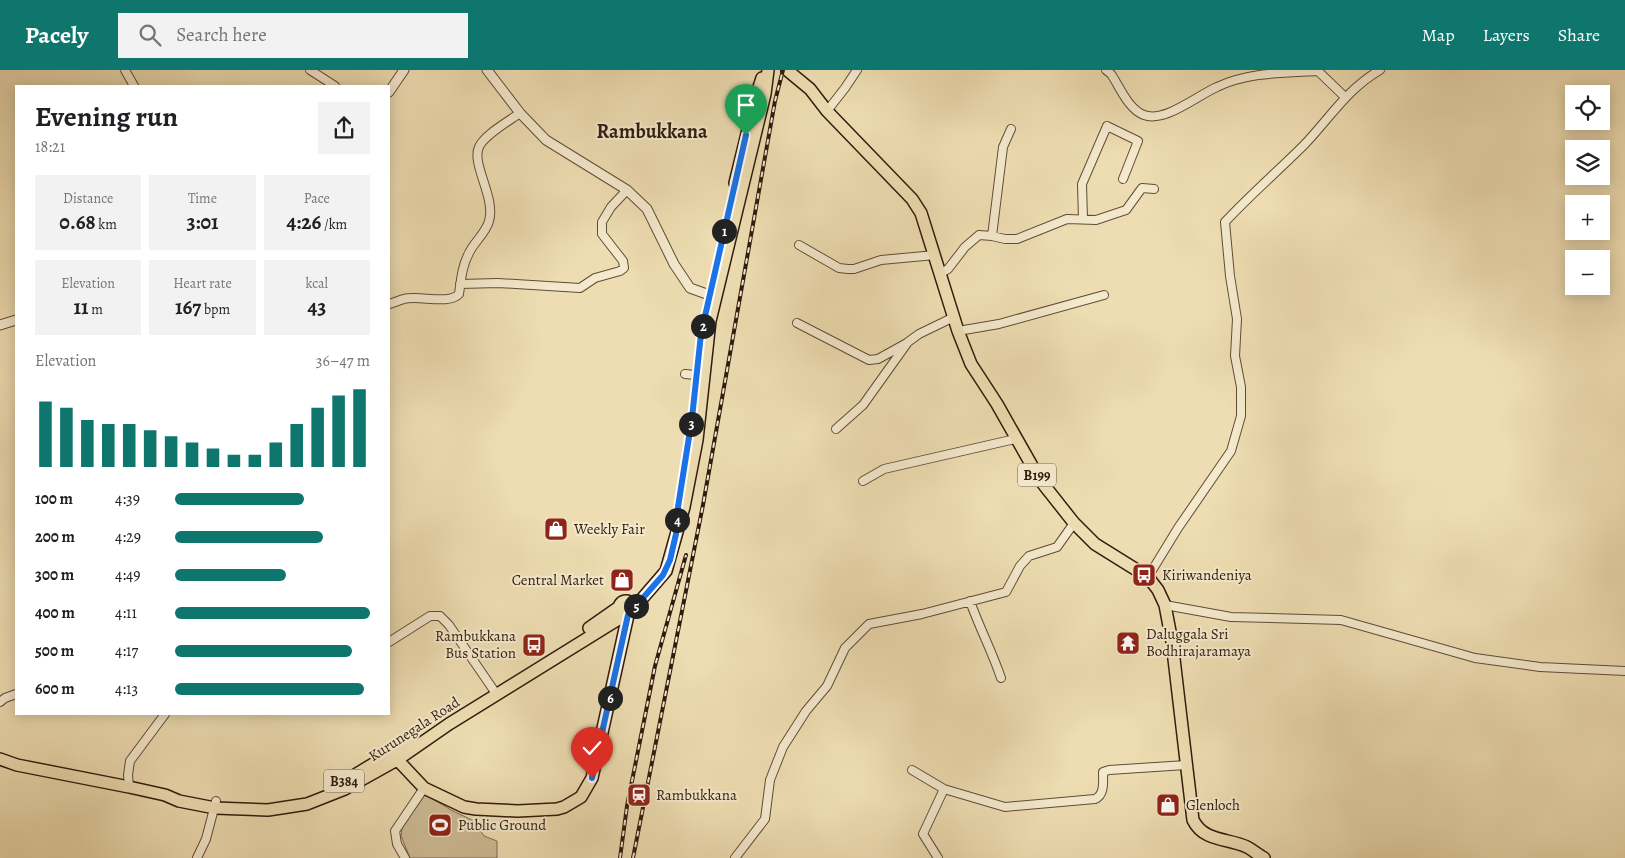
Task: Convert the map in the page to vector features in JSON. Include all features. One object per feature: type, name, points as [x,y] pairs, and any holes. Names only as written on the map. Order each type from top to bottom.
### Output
[{"type":"main road","name":"B384","points":[[676,534],[701,334],[712,296],[746,135],[757,93],[767,70]]},
{"type":"main road","name":"B199","points":[[788,70],[810,89],[827,111],[912,199],[921,213],[958,331],[971,364],[997,404],[1015,439],[1040,480],[1074,523],[1095,544],[1148,577],[1158,590],[1165,605],[1172,642],[1193,820],[1197,828],[1210,837],[1246,847],[1264,858]]},
{"type":"main road","name":"B384","points":[[499,691],[565,646],[627,609],[650,590],[666,571],[684,507],[697,440],[712,296]]},
{"type":"main road","points":[[394,756],[424,788],[464,807],[476,810],[518,811],[557,809],[574,802],[581,797],[592,778],[597,762],[627,609]]},
{"type":"main road","name":"Kurunegala Road","points":[[0,759],[17,765],[216,805],[268,810],[307,804],[345,789],[394,756],[449,724],[499,691]]},
{"type":"street","points":[[125,70],[133,85]]},
{"type":"street","points":[[310,70],[333,85]]},
{"type":"street","points":[[390,91],[404,70]]},
{"type":"street","points":[[487,70],[520,113],[546,140],[627,190],[646,209],[674,264],[690,288],[712,296]]},
{"type":"street","points":[[827,111],[857,70]]},
{"type":"street","points":[[1148,577],[1178,528],[1231,450],[1241,416],[1241,387],[1235,356],[1237,319],[1230,276],[1225,222],[1250,194],[1305,144],[1345,97],[1380,70]]},
{"type":"street","points":[[1110,71],[1134,110],[1146,116],[1165,114],[1194,101],[1217,87],[1264,74],[1318,71],[1345,97]]},
{"type":"street","points":[[390,304],[404,299],[420,297],[445,300],[456,297],[459,294],[464,264],[469,252],[488,226],[490,220],[489,197],[478,163],[478,147],[486,137],[520,113]]},
{"type":"street","points":[[1083,219],[1082,184],[1107,126],[1138,141],[1123,178]]},
{"type":"street","points":[[992,236],[1003,147],[1011,129]]},
{"type":"street","points":[[940,273],[948,269],[964,246],[979,235],[1017,239],[1067,219],[1096,220],[1126,210],[1142,188],[1154,189]]},
{"type":"street","points":[[460,284],[498,283],[580,288],[595,278],[620,271],[624,268],[623,261],[602,234],[602,222],[611,207],[627,190]]},
{"type":"street","points":[[799,245],[839,268],[848,269],[854,269],[881,260],[935,255]]},
{"type":"street","points":[[958,331],[998,324],[1104,295]]},
{"type":"street","points":[[797,323],[869,360],[878,359],[919,334],[954,317]]},
{"type":"street","points":[[0,326],[15,320]]},
{"type":"street","points":[[836,429],[862,405],[908,342]]},
{"type":"street","points":[[684,374],[696,375]]},
{"type":"street","points":[[863,481],[884,469],[1015,439]]},
{"type":"street","points":[[735,858],[765,818],[770,780],[783,747],[806,711],[827,686],[845,648],[869,624],[922,614],[1006,592],[1020,566],[1029,556],[1057,547],[1074,523]]},
{"type":"street","points":[[970,601],[978,625],[1001,678]]},
{"type":"street","points":[[1165,605],[1230,618],[1341,620],[1475,658],[1540,667],[1625,672]]},
{"type":"street","points":[[390,641],[430,616],[440,616],[449,625],[499,691]]},
{"type":"street","points":[[0,702],[15,694]]},
{"type":"street","points":[[129,786],[130,761],[164,715]]},
{"type":"street","points":[[912,770],[944,788],[1005,807],[1095,799],[1100,797],[1102,793],[1103,772],[1186,765]]},
{"type":"street","points":[[404,858],[397,844],[396,832],[424,788]]},
{"type":"street","points":[[938,858],[923,834],[944,788]]},
{"type":"street","points":[[197,858],[206,839],[216,805]]},
{"type":"shaded area","name":"Public Ground","points":[[425,794],[474,821],[484,836],[497,841],[497,858],[410,858],[401,836],[402,828]]},
{"type":"railway","points":[[633,858],[703,505],[775,101],[783,70]]},
{"type":"railway","points":[[620,858],[627,806],[655,666],[686,555]]},
{"type":"place","name":"Weekly Fair","points":[[556,529]]},
{"type":"place","name":"Kiriwandeniya","points":[[1144,575]]},
{"type":"place","name":"Central Market","points":[[622,580]]},
{"type":"place","name":"Daluggala Sri Bodhirajaramaya","points":[[1128,643]]},
{"type":"place","name":"Rambukkana Bus Station","points":[[534,645]]},
{"type":"place","name":"Rambukkana","points":[[639,795]]},
{"type":"place","name":"Glenloch","points":[[1168,805]]},
{"type":"place","name":"Public Ground","points":[[440,825]]},
{"type":"district","name":"Rambukkana","points":[[652,131]]},
{"type":"route","points":[[592,778],[628,615],[631,614],[663,575],[670,560],[676,534],[681,485],[692,418],[701,334],[746,135]]}]
